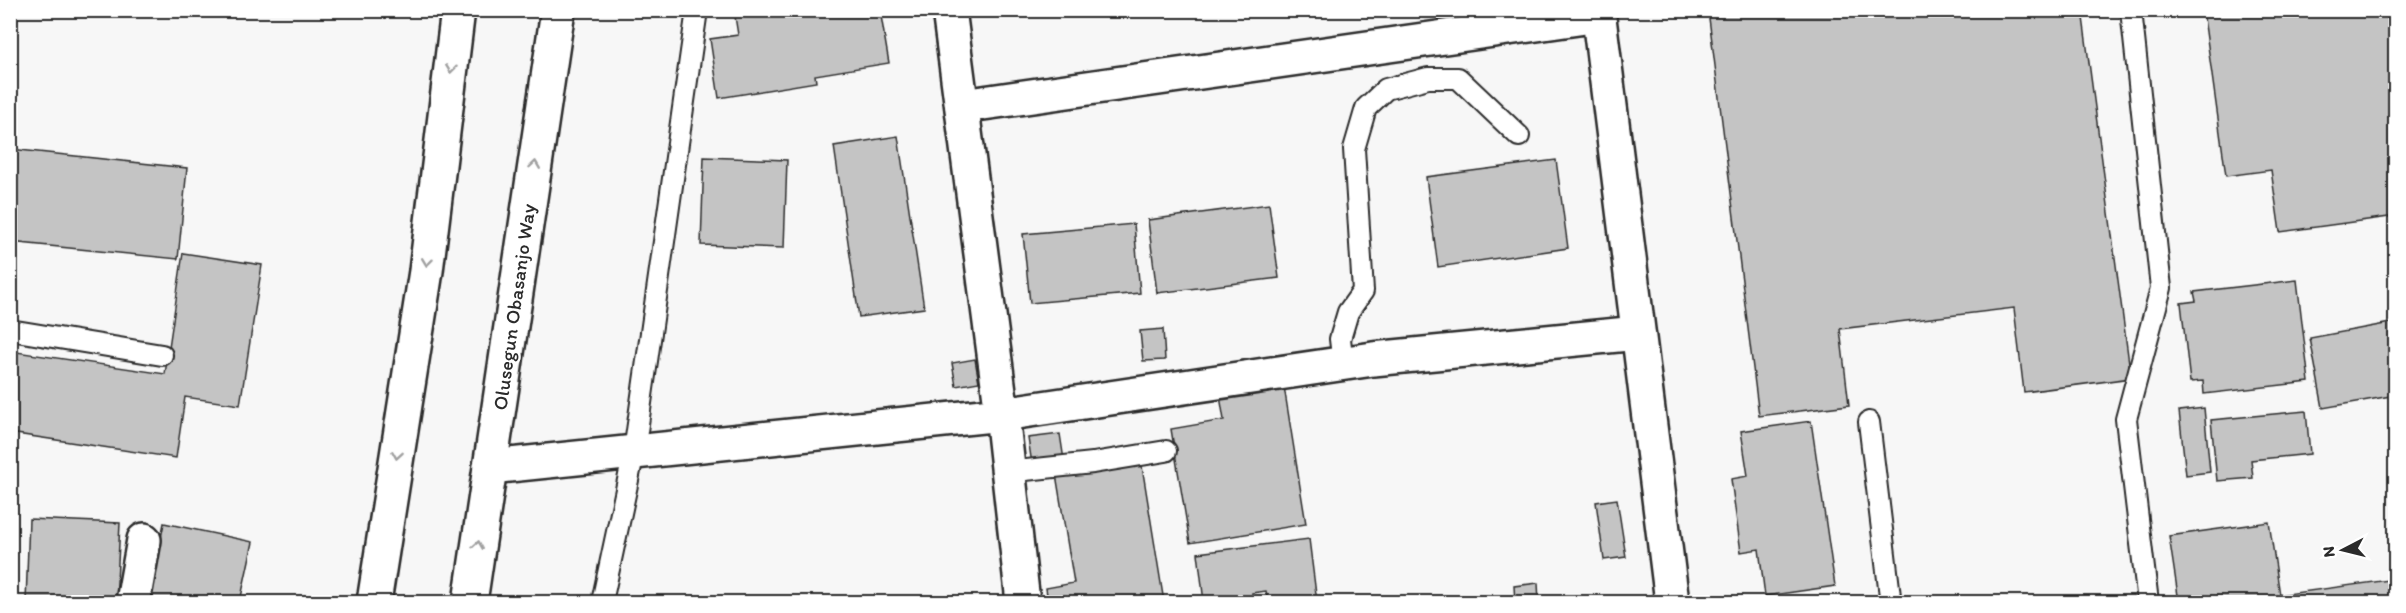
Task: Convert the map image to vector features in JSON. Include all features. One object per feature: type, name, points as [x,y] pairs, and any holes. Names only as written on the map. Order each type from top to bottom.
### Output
[{"type":"street","points":[[374,603],[426,271],[459,10]]},
{"type":"street","name":"Olusegun Obasanjo Way","points":[[470,603],[558,10]]},
{"type":"street","points":[[949,10],[1002,414],[1023,603]]},
{"type":"street","points":[[962,106],[1598,13],[1672,603]]},
{"type":"street","points":[[490,467],[1002,414],[1384,358],[1638,333]]},
{"type":"street","points":[[133,603],[144,540]]},
{"type":"lane","points":[[602,603],[634,452],[697,10]]},
{"type":"lane","points":[[2131,10],[2161,288],[2126,419],[2148,603]]},
{"type":"lane","points":[[1343,364],[1340,339],[1348,312],[1363,291],[1354,149],[1366,108],[1386,89],[1428,78],[1458,78],[1519,136]]},
{"type":"lane","points":[[10,330],[162,355]]},
{"type":"lane","points":[[1869,422],[1890,596]]},
{"type":"lane","points":[[1007,472],[1093,463],[1166,452]]},
{"type":"building","points":[[734,10],[880,10],[889,63],[815,75],[816,82],[719,98],[710,39],[738,35]]},
{"type":"building","points":[[1708,10],[2082,10],[2131,378],[2024,392],[2014,308],[1840,329],[1849,405],[1759,416]]},
{"type":"building","points":[[2203,10],[2396,10],[2396,216],[2280,232],[2271,170],[2226,176]]},
{"type":"building","points":[[898,136],[924,308],[859,317],[834,146]]},
{"type":"building","points":[[10,149],[187,168],[178,259],[10,242]]},
{"type":"building","points":[[704,157],[787,160],[784,248],[701,245]]},
{"type":"building","points":[[1556,160],[1568,248],[1438,267],[1426,177]]},
{"type":"building","points":[[1269,204],[1279,278],[1157,293],[1148,220]]},
{"type":"building","points":[[1134,224],[1140,293],[1030,303],[1023,234]]},
{"type":"building","points":[[183,253],[262,265],[240,405],[185,397],[176,458],[10,433],[10,351],[165,374]]},
{"type":"building","points":[[2297,280],[2309,382],[2204,394],[2203,381],[2190,382],[2181,303],[2196,301],[2194,292]]},
{"type":"building","points":[[2396,322],[2396,395],[2323,408],[2310,338]]},
{"type":"building","points":[[1163,329],[1165,360],[1143,361],[1140,331]]},
{"type":"building","points":[[975,359],[979,382],[956,386],[952,363]]},
{"type":"building","points":[[1282,374],[1306,524],[1190,543],[1171,429],[1224,420],[1218,384]]},
{"type":"building","points":[[2204,408],[2210,472],[2186,475],[2179,411]]},
{"type":"building","points":[[2306,411],[2310,454],[2251,460],[2253,478],[2217,481],[2211,420]]},
{"type":"building","points":[[1811,421],[1835,586],[1765,596],[1759,549],[1741,552],[1731,479],[1748,476],[1741,431]]},
{"type":"building","points":[[1060,434],[1064,460],[1032,464],[1028,438]]},
{"type":"building","points":[[1141,460],[1164,602],[1048,602],[1046,588],[1074,583],[1056,474]]},
{"type":"building","points":[[1617,499],[1626,557],[1604,560],[1596,502]]},
{"type":"building","points":[[29,519],[120,523],[116,602],[26,602]]},
{"type":"building","points":[[2269,522],[2280,595],[2396,579],[2396,602],[2179,602],[2169,536]]},
{"type":"building","points":[[164,523],[253,542],[240,602],[148,602]]},
{"type":"building","points":[[1309,539],[1317,602],[1268,602],[1266,591],[1252,593],[1253,602],[1204,602],[1198,553]]},
{"type":"building","points":[[1538,583],[1539,602],[1515,602],[1514,586]]}]
